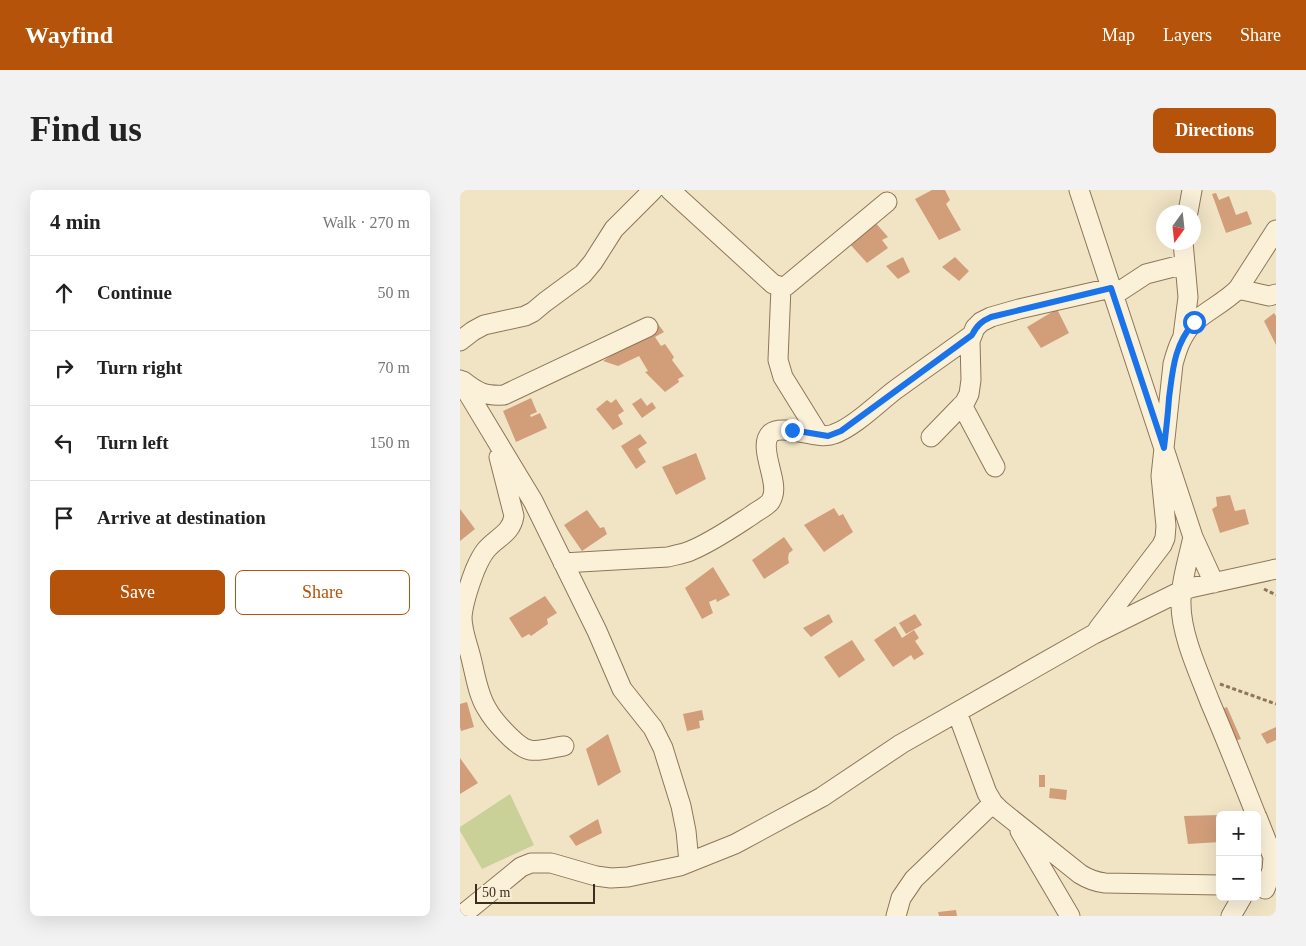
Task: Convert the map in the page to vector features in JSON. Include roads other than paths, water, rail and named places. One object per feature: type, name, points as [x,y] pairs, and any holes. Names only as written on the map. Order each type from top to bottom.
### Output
[{"type":"street","points":[[460,340],[484,325],[526,316],[583,274],[614,229],[653,190]]},
{"type":"street","points":[[670,190],[774,284],[781,287],[786,286],[886,202]]},
{"type":"street","points":[[1079,190],[1193,536],[1214,582]]},
{"type":"street","points":[[1189,205],[1192,190]]},
{"type":"street","points":[[1094,634],[1162,545],[1165,538],[1166,526],[1161,476],[1173,364],[1183,336],[1194,322],[1230,297],[1238,289],[1276,230]]},
{"type":"street","points":[[1183,336],[1188,297],[1184,250]]},
{"type":"street","points":[[931,437],[965,402],[972,380],[970,341],[975,328],[981,322],[991,317],[1112,291],[1146,274],[1185,264]]},
{"type":"street","points":[[781,287],[778,360],[782,377],[819,435]]},
{"type":"street","points":[[1238,289],[1269,296],[1276,294]]},
{"type":"street","points":[[460,379],[476,391],[492,396],[504,395],[648,327]]},
{"type":"street","points":[[564,564],[668,557],[691,551],[722,534],[770,502],[774,490],[766,443],[771,433],[776,430],[792,430],[828,436],[841,431],[972,335]]},
{"type":"street","points":[[460,379],[533,501],[622,689],[652,728],[663,748],[681,806],[690,862]]},
{"type":"street","points":[[962,405],[995,467]]},
{"type":"street","points":[[494,436],[514,516],[510,528],[487,549],[476,568],[463,611],[464,630],[481,697],[487,710],[512,740],[528,750],[564,746]]},
{"type":"street","points":[[1193,536],[1180,603],[1182,621],[1202,680],[1255,811]]},
{"type":"street","points":[[461,916],[521,867],[531,863],[551,863],[596,876],[611,878],[628,877],[680,866],[734,844],[822,798],[901,744],[1094,634],[1190,588],[1276,569]]},
{"type":"street","points":[[957,712],[992,803],[1080,874],[1088,879],[1105,883],[1216,885]]},
{"type":"street","points":[[896,916],[901,898],[914,879],[992,803]]},
{"type":"street","points":[[1014,821],[1070,916]]},
{"type":"street","points":[[1261,827],[1272,857],[1272,870],[1266,890]]},
{"type":"street","points":[[1231,916],[1240,901]]}]
